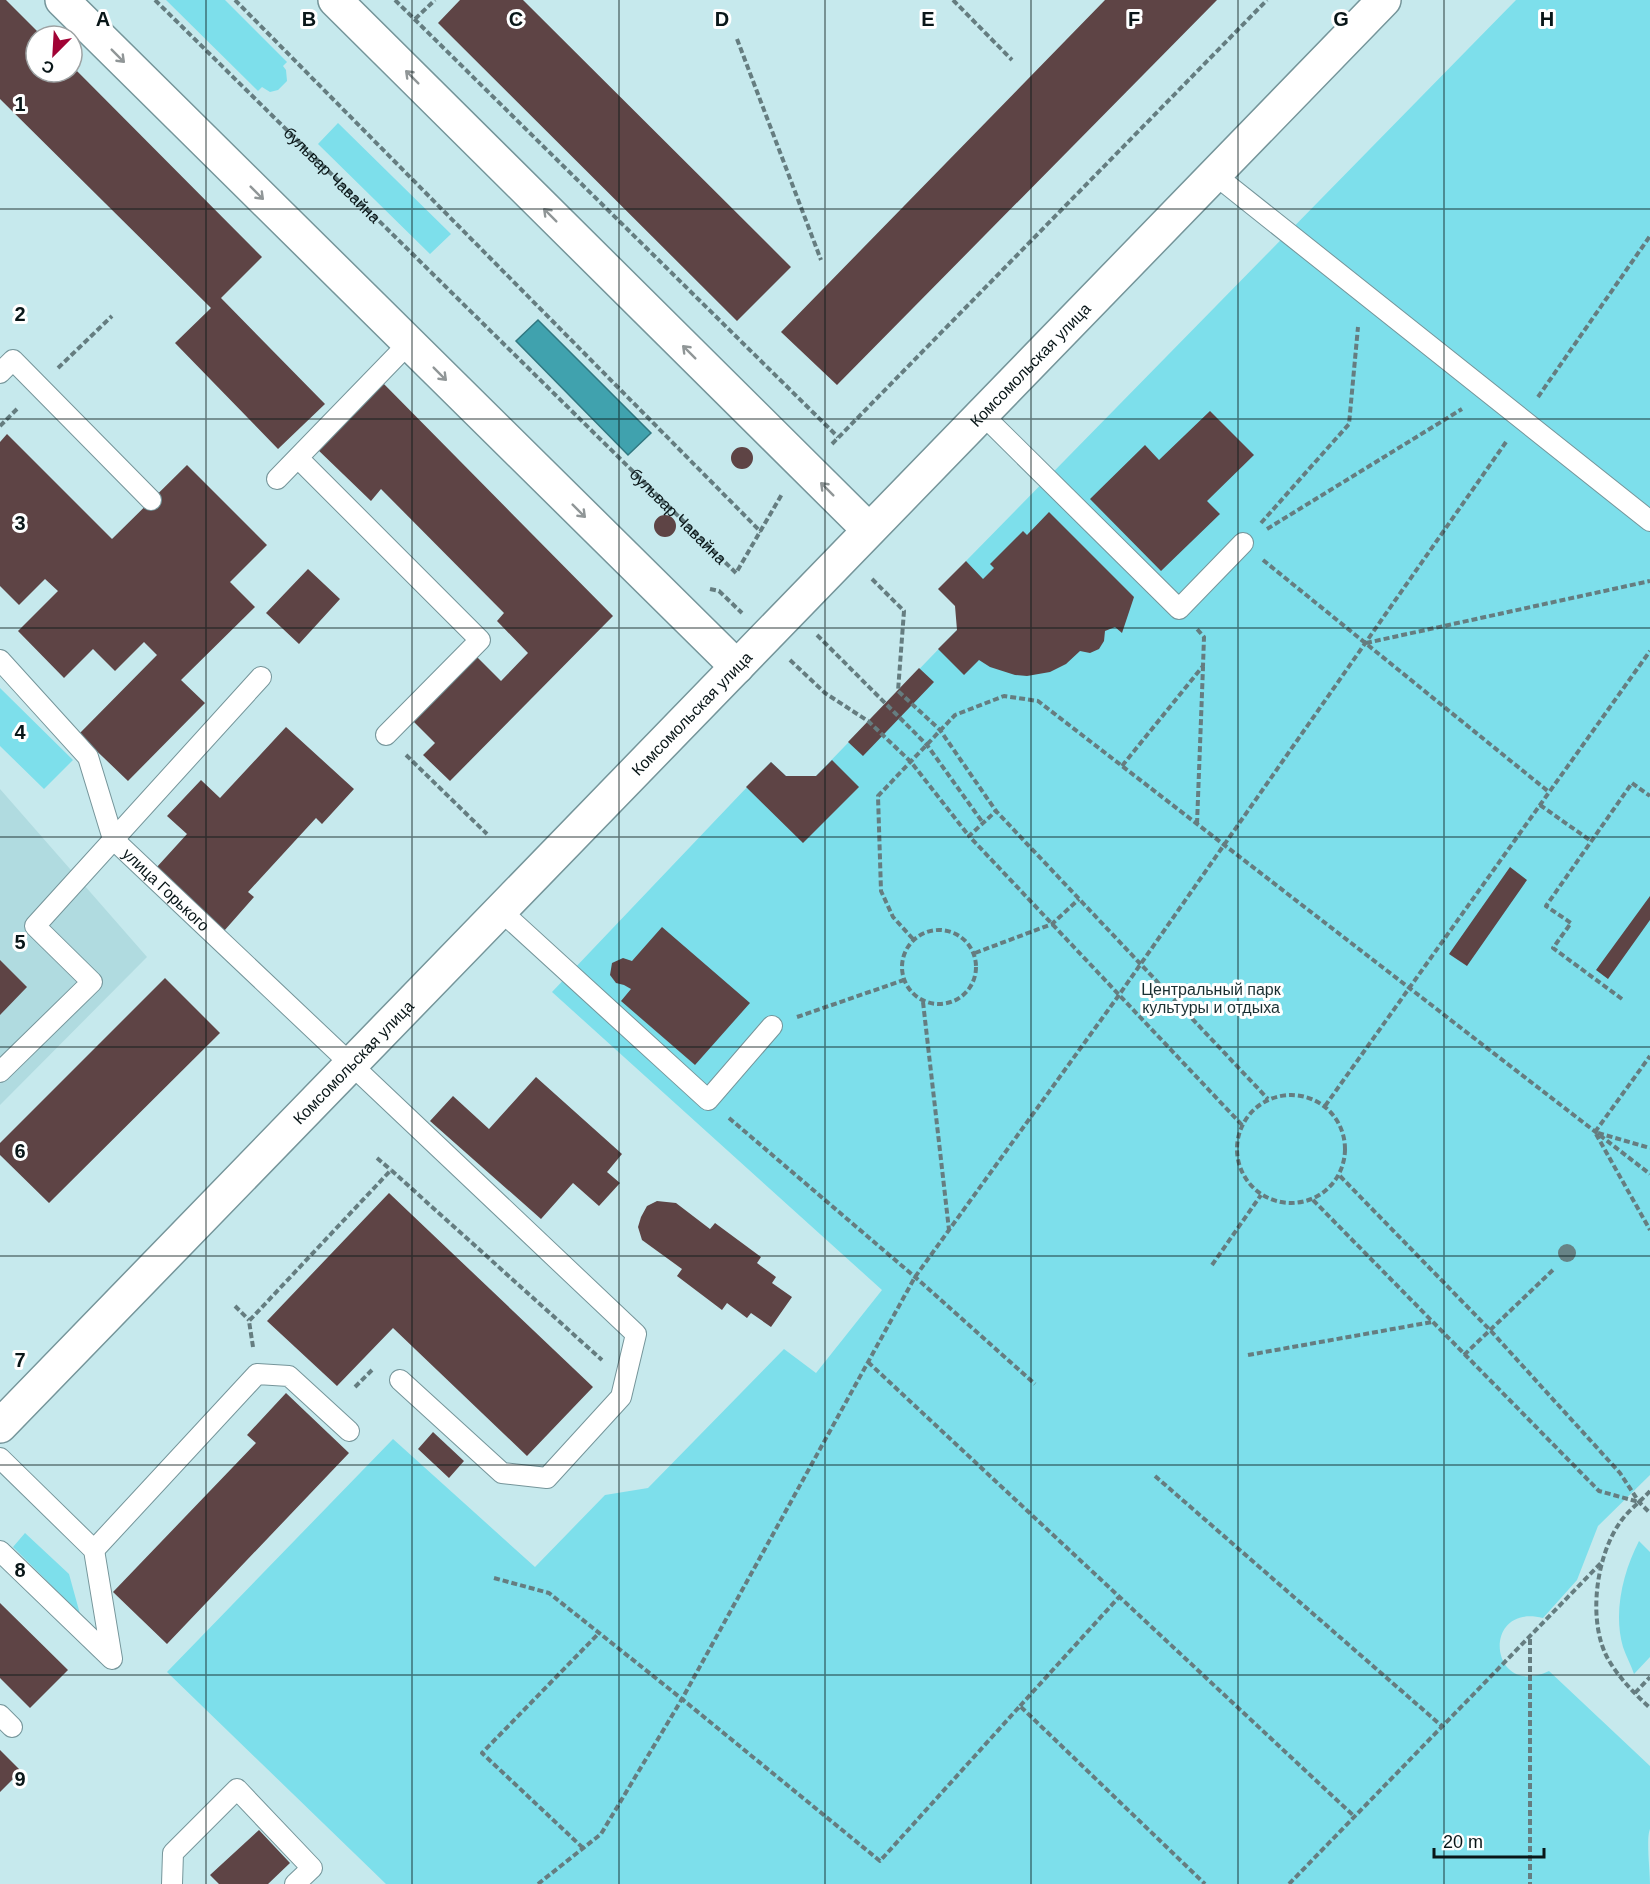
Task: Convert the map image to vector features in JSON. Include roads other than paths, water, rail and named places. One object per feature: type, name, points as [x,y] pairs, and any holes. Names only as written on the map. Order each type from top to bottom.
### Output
[{"type":"main road","points":[[62,0],[737,667]]},
{"type":"main road","points":[[335,0],[869,530]]},
{"type":"main road","name":"Комсомольская улица","points":[[0,1426],[1384,0]]},
{"type":"lane","points":[[1214,174],[1650,521]]},
{"type":"lane","points":[[277,479],[409,343]]},
{"type":"lane","points":[[6,366],[151,500]]},
{"type":"lane","points":[[982,414],[1179,609],[1243,543]]},
{"type":"lane","points":[[298,458],[480,640],[386,735]]},
{"type":"lane","name":"улица Горького","points":[[0,660],[88,757],[113,839],[636,1334],[621,1397],[547,1478],[502,1473],[400,1380]]},
{"type":"lane","points":[[0,1072],[92,982],[35,926],[261,677]]},
{"type":"lane","points":[[500,910],[708,1100],[772,1026]]},
{"type":"lane","points":[[94,1550],[257,1374],[289,1377],[350,1431]]},
{"type":"lane","points":[[0,1458],[94,1550],[112,1659],[0,1551]]},
{"type":"lane","points":[[172,1884],[173,1853],[237,1789],[312,1868],[295,1884]]},
{"type":"park label","name":"Центральный парк культуры и отдыха","points":[[1211,998]]}]
